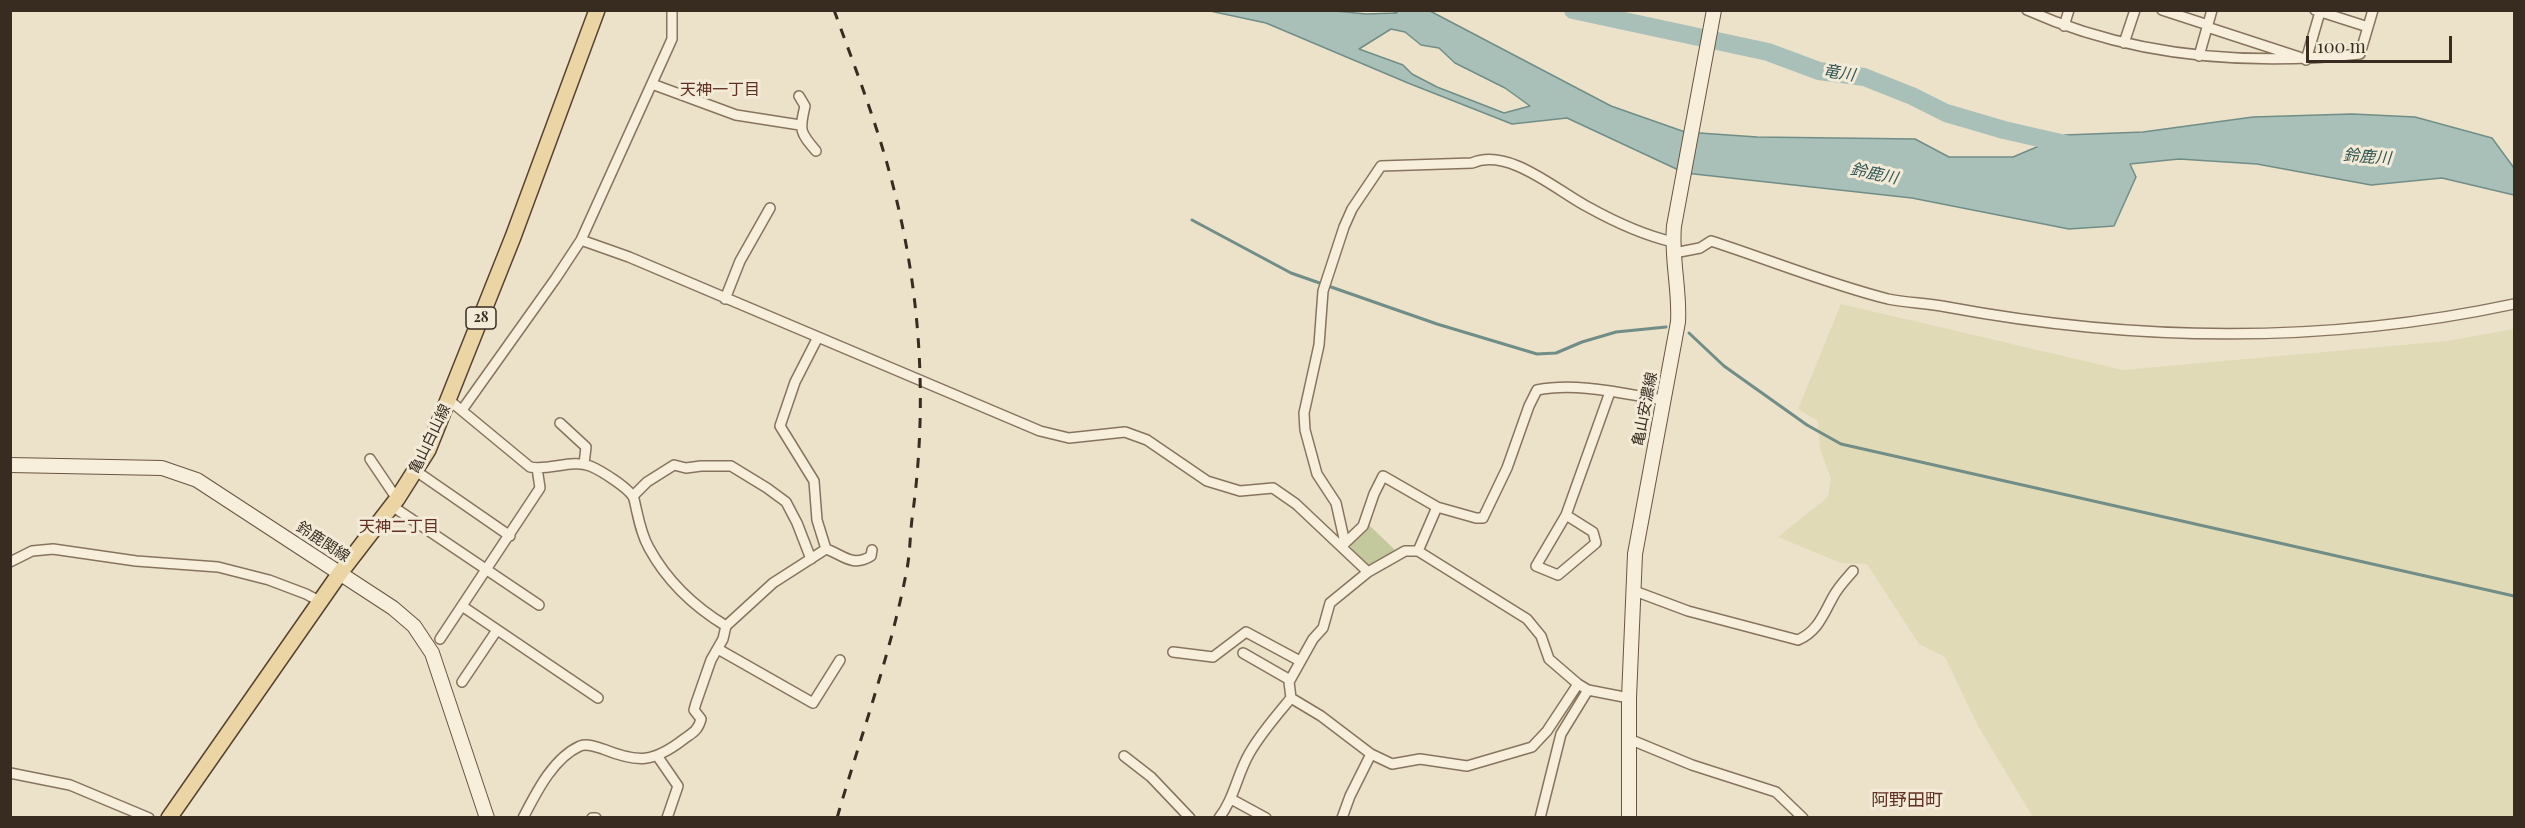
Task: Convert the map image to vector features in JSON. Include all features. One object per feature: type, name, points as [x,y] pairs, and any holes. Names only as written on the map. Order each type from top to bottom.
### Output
[{"type":"main road","name":"亀山白山線","points":[[169,818],[340,573],[395,503],[428,450],[597,10]]},
{"type":"main road","name":"亀山安濃線","points":[[1629,818],[1632,590],[1640,520],[1678,322],[1679,302],[1673,247],[1675,218],[1714,10]]},
{"type":"main road","name":"鈴鹿関線","points":[[10,465],[162,468],[197,480],[405,618],[428,645],[439,668],[487,818]]},
{"type":"street","points":[[462,410],[581,240],[672,39],[672,10]]},
{"type":"street","points":[[2027,10],[2064,26],[2124,43],[2199,56],[2306,60],[2361,54],[2373,10]]},
{"type":"street","points":[[2064,26],[2069,10]]},
{"type":"street","points":[[2124,43],[2134,10]]},
{"type":"street","points":[[2162,10],[2306,60]]},
{"type":"street","points":[[2199,56],[2212,10]]},
{"type":"street","points":[[2306,60],[2318,11],[2368,27]]},
{"type":"street","points":[[652,84],[736,115],[800,125]]},
{"type":"street","points":[[799,96],[805,106],[800,125],[801,133],[816,151]]},
{"type":"street","points":[[1344,545],[1336,503],[1317,474],[1305,430],[1304,413],[1318,345],[1326,281],[1352,209],[1381,166],[1472,163],[1484,160],[1516,166],[1598,213],[1673,247],[1700,248],[1712,240],[1891,299],[2121,331],[2213,335],[2279,334],[2364,328],[2466,315],[2514,304]]},
{"type":"street","points":[[725,299],[740,261],[770,208]]},
{"type":"street","points":[[581,240],[629,257],[1040,431],[1069,438],[1125,432],[1147,440],[1207,481],[1240,491],[1273,488],[1289,498],[1344,545],[1368,572]]},
{"type":"street","points":[[818,337],[795,382],[780,426],[814,481],[817,520],[826,549],[850,561],[867,559],[871,556],[872,550]]},
{"type":"street","points":[[1344,545],[1363,526],[1383,476],[1437,507],[1476,518],[1484,518],[1507,468],[1537,390],[1554,387],[1663,400]]},
{"type":"street","points":[[1566,515],[1593,532],[1596,543],[1558,575],[1536,566],[1566,515],[1610,392]]},
{"type":"street","points":[[449,400],[524,463],[537,468],[584,464],[605,474],[633,496],[645,541],[665,572],[683,595],[699,609],[726,626]]},
{"type":"street","points":[[560,423],[586,447],[584,464]]},
{"type":"street","points":[[370,459],[395,503],[539,605]]},
{"type":"street","points":[[633,496],[647,482],[674,465],[686,468],[731,466],[786,502],[811,559]]},
{"type":"street","points":[[440,639],[540,488],[537,468]]},
{"type":"street","points":[[416,471],[510,536]]},
{"type":"street","points":[[1418,551],[1437,507]]},
{"type":"street","points":[[10,562],[33,551],[53,549],[136,561],[218,567],[269,580],[321,602]]},
{"type":"street","points":[[523,818],[544,780],[558,764],[579,747],[589,745],[633,759],[658,757],[676,747],[700,726],[702,720],[694,710],[706,672],[718,650],[726,626],[773,583],[826,549]]},
{"type":"street","points":[[1219,818],[1231,799],[1247,757],[1264,729],[1291,698],[1290,680],[1323,628],[1330,603],[1368,572],[1405,551],[1418,551],[1527,619],[1541,636],[1549,659],[1578,684],[1588,690],[1629,698]]},
{"type":"street","points":[[1632,590],[1688,611],[1798,640],[1805,637],[1820,623],[1833,595],[1853,571]]},
{"type":"street","points":[[462,606],[598,698]]},
{"type":"street","points":[[462,682],[497,630]]},
{"type":"street","points":[[1173,652],[1213,657],[1246,632],[1300,661]]},
{"type":"street","points":[[718,650],[813,703],[840,660]]},
{"type":"street","points":[[1243,653],[1290,680]]},
{"type":"street","points":[[1291,698],[1321,716],[1371,754],[1392,764],[1420,759],[1467,766],[1523,751],[1541,739],[1578,684]]},
{"type":"street","points":[[1540,818],[1561,734],[1588,690]]},
{"type":"street","points":[[1629,739],[1692,765],[1776,792],[1803,818]]},
{"type":"street","points":[[1342,818],[1371,754]]},
{"type":"street","points":[[1124,756],[1151,777],[1190,818]]},
{"type":"street","points":[[658,757],[678,786],[667,818]]},
{"type":"street","points":[[10,773],[70,785],[149,818]]},
{"type":"street","points":[[1231,799],[1266,818]]},
{"type":"shaded area","points":[[1841,304],[2123,370],[2447,341],[2514,329],[2514,817],[2033,817],[1978,726],[1945,657],[1919,644],[1867,564],[1841,563],[1778,537],[1828,497],[1831,478],[1820,449],[1818,421],[1798,409]]},
{"type":"green space","points":[[1369,525],[1397,552],[1374,566],[1368,566],[1353,552],[1350,544]]},
{"type":"water","name":"鈴鹿川","points":[[1325,10],[1366,14],[1430,11],[1611,106],[1685,132],[1757,137],[1915,139],[1949,157],[2013,157],[2065,135],[2143,132],[2253,117],[2352,114],[2415,117],[2492,138],[2514,168],[2514,195],[2442,178],[2371,185],[2257,164],[2179,159],[2130,164],[2136,177],[2114,226],[2069,229],[1912,198],[1685,173],[1567,118],[1512,124],[1266,23],[1210,11]],"holes":[[[1391,29],[1405,32],[1421,45],[1439,48],[1455,63],[1505,88],[1530,106],[1504,113],[1437,87],[1412,74],[1403,65],[1359,49]]]},
{"type":"waterway","name":"竜川","points":[[1573,10],[1768,52],[1819,71],[1864,77],[1912,96],[1946,113],[2004,130],[2074,146]]},
{"type":"waterway","points":[[1192,220],[1291,273],[1437,324],[1537,354],[1556,353],[1616,332],[1666,327]]},
{"type":"waterway","points":[[1689,333],[1724,366],[1807,425],[1841,444],[2514,596]]},
{"type":"railway","points":[[834,10],[879,135],[901,220],[915,305],[920,390],[917,476],[907,569],[884,663],[837,818]]},
{"type":"district","name":"天神一丁目","points":[[720,90]]},
{"type":"district","name":"天神二丁目","points":[[399,527]]},
{"type":"district","name":"阿野田町","points":[[1907,800]]}]
